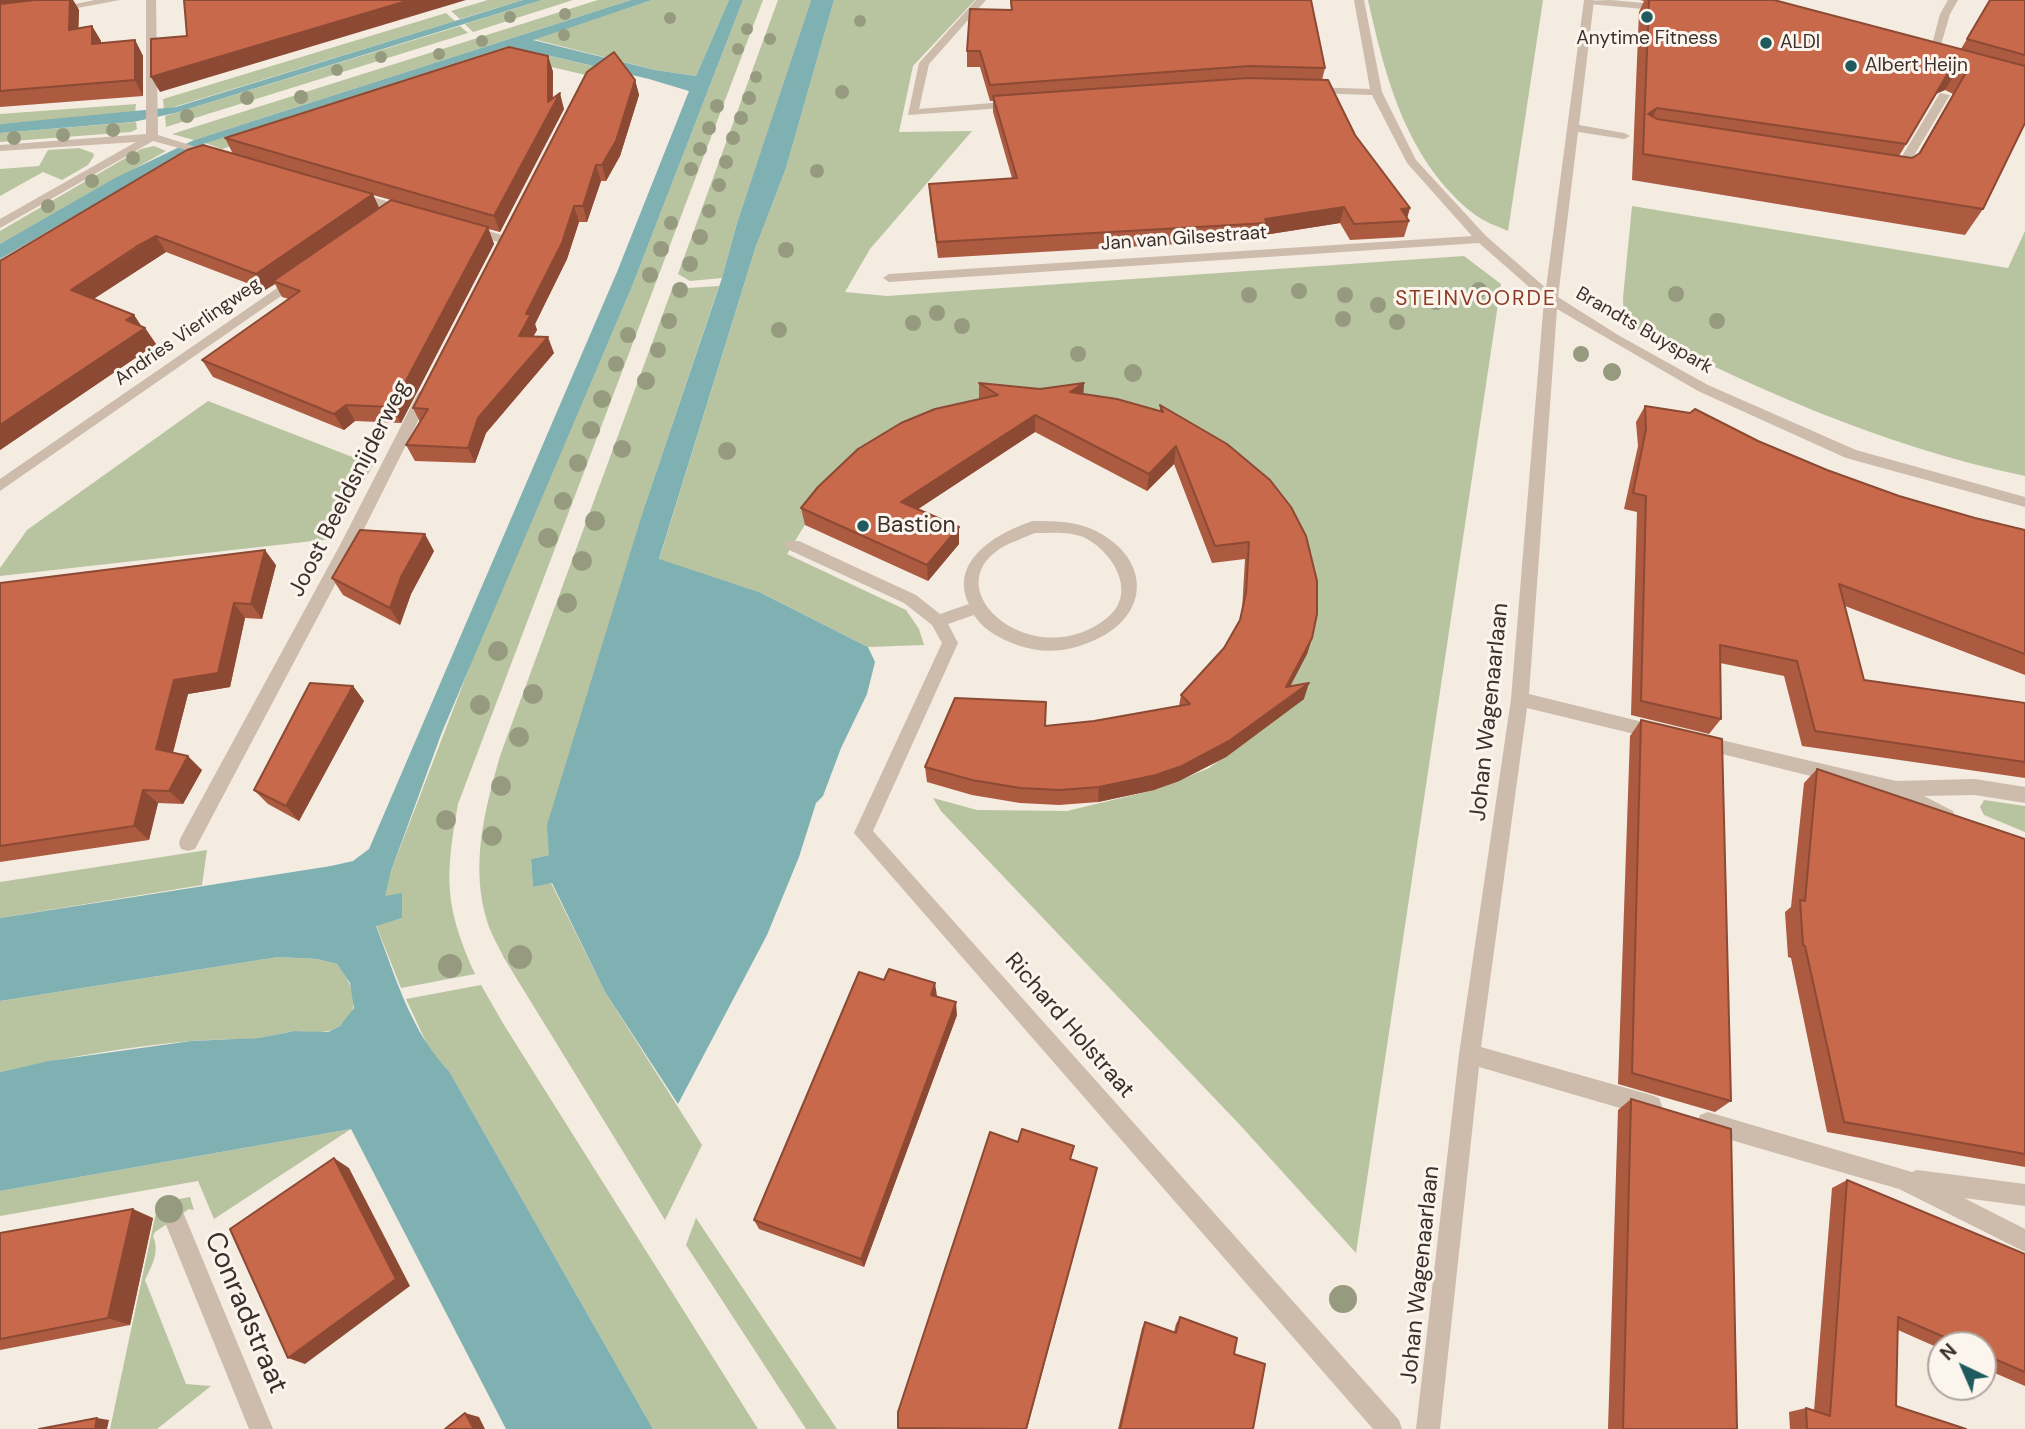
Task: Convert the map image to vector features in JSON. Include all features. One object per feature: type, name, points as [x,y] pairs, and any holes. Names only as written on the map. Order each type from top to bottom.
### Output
[{"type":"street","points":[[41,11],[115,0]]},
{"type":"street","points":[[151,0],[153,131]]},
{"type":"street","points":[[981,0],[924,63],[912,113],[1026,103]]},
{"type":"street","name":"Brandts Buyspark","points":[[1359,0],[1376,92],[1411,161],[1482,239],[1551,299],[1613,338],[1703,388],[1851,454],[2025,502]]},
{"type":"street","points":[[1589,0],[1671,9]]},
{"type":"street","name":"Johan Wagenaarlaan","points":[[1428,1429],[1470,1054],[1520,699],[1551,299],[1589,0]]},
{"type":"street","points":[[1929,64],[1945,14],[1953,0]]},
{"type":"street","points":[[1916,61],[1942,68]]},
{"type":"street","points":[[1298,89],[1376,92]]},
{"type":"street","points":[[1883,175],[1896,177],[1944,95]]},
{"type":"street","points":[[1573,128],[1624,136]]},
{"type":"street","points":[[0,224],[153,131]]},
{"type":"street","points":[[0,148],[153,131],[168,141],[228,158]]},
{"type":"street","points":[[337,191],[390,212],[420,215]]},
{"type":"street","points":[[457,226],[502,246],[515,222]]},
{"type":"street","name":"Jan van Gilsestraat","points":[[889,278],[1482,239]]},
{"type":"street","name":"Andries Vierlingweg","points":[[0,486],[309,270]]},
{"type":"street","name":"Joost Beeldsnijderweg","points":[[188,844],[348,545],[431,381]]},
{"type":"street","points":[[1033,527],[1063,527],[1089,534],[1114,550],[1127,568],[1130,580],[1128,602],[1112,625],[1090,639],[1062,645],[1043,645],[1015,639],[992,626],[975,608],[970,587],[974,567],[986,549],[1008,534],[1033,527]]},
{"type":"street","points":[[793,545],[911,599],[939,621],[975,608]]},
{"type":"street","name":"Richard Holstraat","points":[[939,621],[950,643],[863,833],[1390,1429]]},
{"type":"street","points":[[1520,699],[1895,789],[1962,825]]},
{"type":"street","points":[[1895,789],[1975,787],[2025,795]]},
{"type":"street","points":[[1470,1054],[1902,1179],[2025,1195]]},
{"type":"street","points":[[1902,1179],[2025,1241]]},
{"type":"street","name":"Conradstraat","points":[[175,1220],[261,1429]]},
{"type":"green space","points":[[488,0],[523,0],[460,19],[451,11]]},
{"type":"green space","points":[[542,0],[573,0],[473,32],[465,24]]},
{"type":"green space","points":[[598,0],[631,0],[194,140],[172,134]]},
{"type":"green space","points":[[652,0],[729,0],[696,76],[655,70],[533,39]]},
{"type":"green space","points":[[743,0],[763,0],[458,804],[449,872],[450,890],[457,929],[475,974],[401,988],[376,925],[402,918],[384,896],[391,871],[478,645],[633,284]]},
{"type":"green space","points":[[778,0],[811,0],[737,223],[722,278],[690,281],[678,274]]},
{"type":"green space","points":[[834,0],[975,0],[913,66],[899,132],[972,131],[870,249],[845,292],[887,296],[1464,256],[1501,284],[1356,1253],[1240,1125],[941,811],[933,798],[977,810],[1067,811],[1158,789],[1209,768],[1256,733],[1287,693],[1301,664],[1272,503],[1068,410],[806,523],[787,554],[906,610],[919,629],[924,645],[868,647],[759,592],[659,560],[755,249],[786,168]]},
{"type":"green space","points":[[1368,0],[1543,0],[1508,231],[1478,217],[1451,193],[1416,144],[1392,89]]},
{"type":"green space","points":[[446,13],[455,21],[164,110],[163,99]]},
{"type":"green space","points":[[460,26],[468,33],[166,127],[165,116]]},
{"type":"green space","points":[[508,46],[601,68],[590,76],[509,57],[222,149],[205,143]]},
{"type":"green space","points":[[136,104],[135,113],[0,124],[0,114]]},
{"type":"green space","points":[[136,122],[137,129],[131,132],[0,142],[0,133]]},
{"type":"green space","points":[[154,146],[166,151],[0,244],[0,231],[141,149]]},
{"type":"green space","points":[[79,148],[93,153],[88,165],[62,180],[43,172],[0,196],[0,169],[39,166],[48,150]]},
{"type":"green space","points":[[1632,206],[2008,268],[2025,231],[2025,476],[1920,449],[1819,413],[1624,323],[1623,298]]},
{"type":"green space","points":[[719,286],[644,508],[549,855],[531,859],[533,887],[551,883],[605,992],[702,1145],[665,1220],[504,958],[482,903],[481,838],[501,753],[672,289]]},
{"type":"green space","points":[[208,401],[373,465],[331,539],[0,576],[0,568],[27,530]]},
{"type":"green space","points":[[1984,800],[2025,806],[2025,832],[1984,815],[1980,807]]},
{"type":"green space","points":[[207,850],[202,885],[0,918],[0,882]]},
{"type":"green space","points":[[278,957],[317,959],[337,964],[351,988],[353,997],[354,1005],[346,1020],[338,1027],[323,1032],[296,1031],[259,1038],[142,1046],[0,1072],[0,1001]]},
{"type":"green space","points":[[481,985],[758,1429],[653,1429],[449,1071],[431,1053],[406,999]]},
{"type":"green space","points":[[351,1129],[214,1219],[198,1181],[0,1216],[0,1191]]},
{"type":"green space","points":[[190,1197],[194,1210],[189,1209],[155,1232],[155,1253],[145,1280],[186,1384],[211,1386],[157,1429],[110,1429],[158,1203]]},
{"type":"green space","points":[[696,1218],[837,1429],[806,1429],[686,1245]]},
{"type":"water","points":[[523,0],[542,0],[175,113],[133,122],[0,133],[0,124],[176,107]]},
{"type":"water","points":[[631,0],[652,0],[533,40],[655,70],[696,76],[729,0],[743,0],[633,284],[442,732],[391,871],[385,896],[402,893],[402,918],[376,926],[414,1021],[424,1039],[449,1071],[653,1429],[506,1429],[351,1129],[0,1191],[0,1072],[49,1061],[191,1041],[259,1038],[294,1031],[328,1032],[340,1026],[354,1008],[350,983],[337,964],[317,959],[278,957],[0,1001],[0,918],[331,866],[353,861],[369,849],[617,272],[689,91],[508,46],[194,147],[0,259],[0,244],[115,178],[194,140]]},
{"type":"water","points":[[811,0],[834,0],[786,168],[755,249],[659,559],[759,592],[868,647],[875,662],[867,694],[841,748],[823,796],[816,803],[799,857],[767,935],[678,1104],[605,992],[552,883],[533,887],[531,859],[549,855],[547,825],[644,508],[722,278],[737,223]]},
{"type":"building","points":[[70,0],[69,30],[92,26],[92,44],[135,40],[135,80],[0,91],[0,4]]},
{"type":"building","points":[[184,0],[410,0],[151,77],[151,39],[187,36]]},
{"type":"building","points":[[1011,0],[1311,0],[1325,68],[1249,66],[990,85],[980,51],[967,51],[970,9],[1012,10]]},
{"type":"building","points":[[1649,0],[1774,0],[2025,66],[2025,123],[1983,209],[1643,154]],"holes":[[[1961,64],[1968,69],[1920,153],[1912,158],[1657,119],[1648,114],[1657,108],[1906,144],[1951,68]]]},
{"type":"building","points":[[1990,0],[2025,0],[2025,55],[1967,39]]},
{"type":"building","points":[[509,47],[548,56],[548,102],[560,93],[494,216],[225,138]]},
{"type":"building","points":[[614,52],[635,80],[616,141],[602,165],[596,165],[583,206],[574,206],[562,243],[526,314],[531,314],[519,336],[548,337],[478,418],[468,448],[406,445],[428,409],[413,408],[587,72]]},
{"type":"building","points":[[1248,78],[1328,80],[1355,135],[1410,208],[1401,209],[1409,221],[1354,224],[1344,207],[1265,219],[1267,223],[937,242],[929,184],[1017,178],[993,96]]},
{"type":"building","points":[[203,145],[373,194],[256,274],[156,236],[136,247],[71,290],[134,315],[126,320],[145,328],[0,425],[0,261],[187,150]]},
{"type":"building","points":[[391,200],[488,227],[392,407],[346,405],[334,414],[202,360],[300,291],[273,281]]},
{"type":"building","points":[[979,383],[1040,389],[1084,383],[1070,392],[1117,399],[1163,412],[1160,405],[1227,444],[1270,480],[1291,507],[1306,536],[1317,581],[1317,614],[1312,638],[1286,687],[1309,683],[1229,741],[1182,766],[1156,775],[1099,787],[1060,790],[1020,788],[972,780],[925,767],[955,698],[1046,702],[1045,726],[1094,721],[1190,704],[1181,695],[1224,648],[1240,620],[1246,593],[1249,542],[1215,546],[1176,446],[1149,474],[1035,415],[901,502],[959,527],[927,565],[801,508],[818,487],[858,449],[901,423],[935,409],[998,395]]},
{"type":"building","points":[[1645,406],[1690,413],[1695,409],[1758,441],[1827,470],[1899,496],[2025,530],[2025,654],[1839,584],[1864,680],[2025,703],[2025,762],[1815,731],[1797,661],[1720,645],[1721,719],[1641,701],[1646,496],[1633,493],[1646,429]]},
{"type":"building","points":[[360,530],[425,534],[401,577],[390,608],[332,578]]},
{"type":"building","points":[[265,550],[251,604],[234,603],[218,673],[174,680],[156,749],[188,756],[169,791],[143,790],[134,826],[0,846],[0,583]]},
{"type":"building","points":[[310,683],[353,686],[286,806],[254,790]]},
{"type":"building","points":[[1641,720],[1722,739],[1731,1101],[1632,1073]]},
{"type":"building","points":[[1817,769],[2025,839],[2025,1154],[1844,1122],[1803,945],[1800,900],[1805,901]]},
{"type":"building","points":[[889,969],[935,983],[931,995],[956,1002],[861,1259],[754,1220],[859,972],[884,980]]},
{"type":"building","points":[[1631,1099],[1731,1129],[1737,1429],[1623,1429]]},
{"type":"building","points":[[1022,1129],[1074,1146],[1070,1159],[1097,1168],[1026,1429],[898,1428],[898,1412],[990,1132],[1018,1142]]},
{"type":"building","points":[[334,1158],[396,1279],[288,1358],[230,1229]]},
{"type":"building","points":[[1847,1180],[2025,1254],[2025,1372],[1997,1360],[1997,1331],[1930,1331],[1898,1317],[1896,1406],[1966,1429],[1807,1429],[1806,1408],[1830,1416]]},
{"type":"building","points":[[133,1209],[108,1318],[0,1339],[0,1233]]},
{"type":"building","points":[[1180,1317],[1237,1338],[1234,1354],[1265,1364],[1253,1429],[1120,1429],[1145,1322],[1176,1333]]},
{"type":"building","points":[[465,1413],[474,1429],[445,1429]]},
{"type":"building","points":[[97,1418],[95,1429],[39,1429]]},
{"type":"place","name":"Anytime Fitness","points":[[1647,17]]},
{"type":"place","name":"ALDI","points":[[1766,43]]},
{"type":"place","name":"Albert Heijn","points":[[1851,66]]},
{"type":"place","name":"Bastion","points":[[863,526]]},
{"type":"district","name":"STEINVOORDE","points":[[1476,299]]}]
